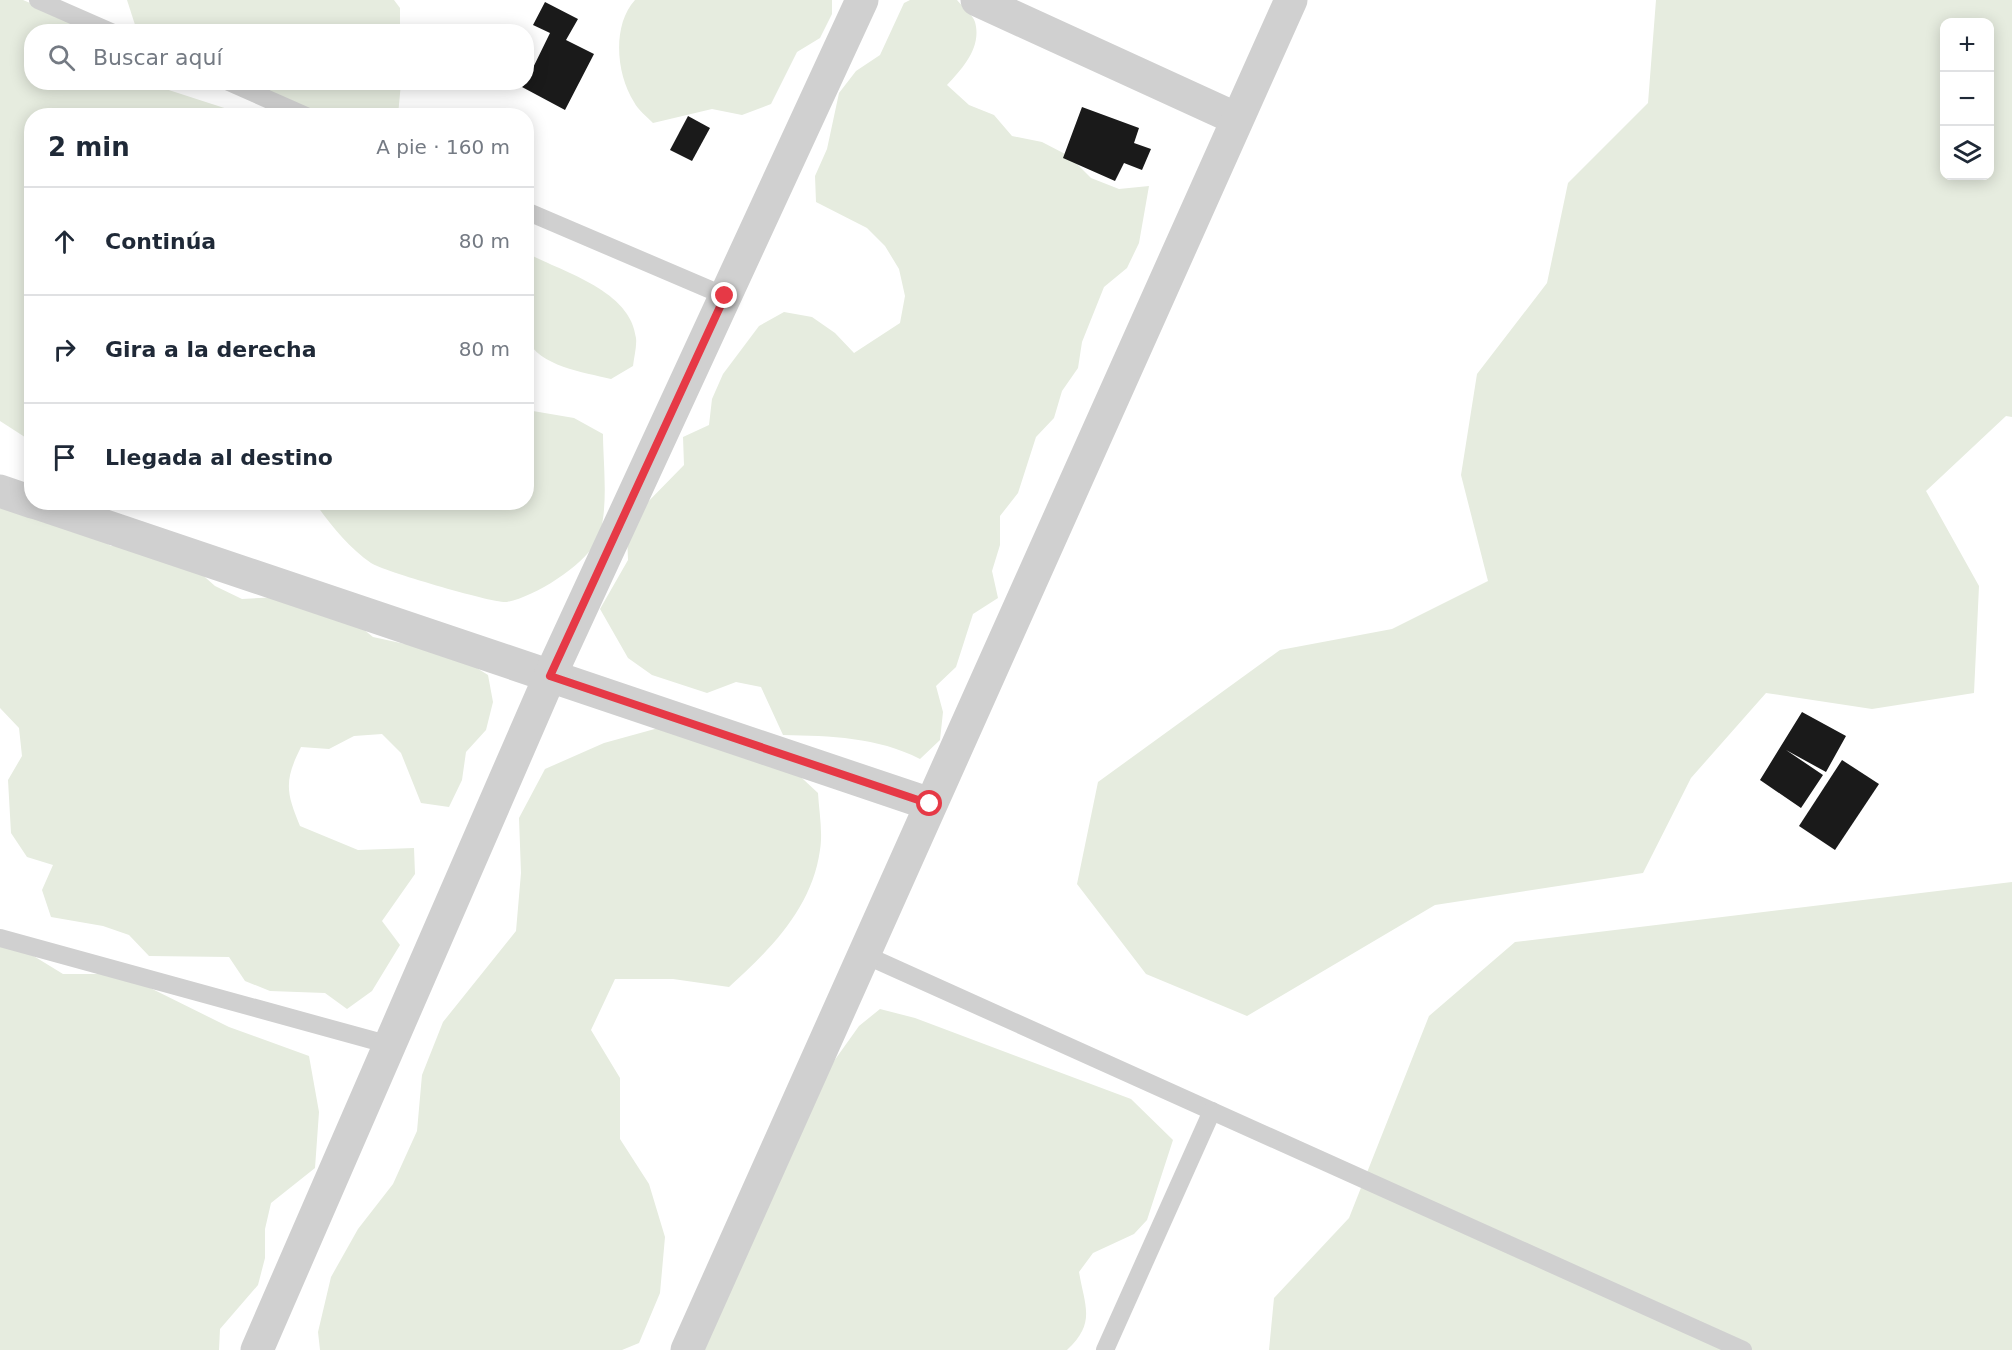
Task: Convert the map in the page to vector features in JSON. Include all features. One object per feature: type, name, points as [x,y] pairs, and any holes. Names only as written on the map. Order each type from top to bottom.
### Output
[{"type":"street","points":[[257,1350],[550,676],[862,0]]},
{"type":"street","points":[[977,0],[1237,118]]},
{"type":"street","points":[[687,1350],[1291,0]]},
{"type":"street","points":[[0,491],[24,499]]},
{"type":"street","points":[[57,510],[930,804]]},
{"type":"lane","points":[[38,0],[93,24]]},
{"type":"lane","points":[[247,90],[288,108]]},
{"type":"lane","points":[[534,214],[725,296]]},
{"type":"lane","points":[[0,938],[390,1045]]},
{"type":"lane","points":[[863,954],[1743,1350]]},
{"type":"lane","points":[[1105,1350],[1212,1111]]},
{"type":"shaded area","points":[[0,0],[23,0],[80,24],[24,24],[24,90],[169,90],[224,108],[24,108],[24,436],[0,421]]},
{"type":"shaded area","points":[[127,0],[394,0],[400,8],[400,24],[135,24]]},
{"type":"shaded area","points":[[635,0],[832,0],[832,14],[820,38],[797,52],[771,104],[742,115],[712,109],[653,123],[634,102],[623,78],[620,64],[620,36],[623,23]]},
{"type":"shaded area","points":[[910,0],[957,0],[974,19],[976,40],[970,57],[947,85],[969,105],[994,115],[1012,136],[1042,142],[1069,156],[1091,178],[1119,189],[1149,186],[1139,243],[1127,268],[1104,287],[1082,342],[1078,368],[1062,391],[1054,418],[1036,437],[1018,493],[1000,516],[1000,545],[992,571],[998,598],[973,614],[956,667],[936,686],[943,712],[940,740],[920,759],[887,746],[853,739],[783,735],[761,687],[736,682],[707,693],[652,675],[628,658],[600,609],[628,560],[627,534],[639,511],[684,465],[683,437],[709,425],[712,399],[723,374],[759,326],[784,312],[812,317],[835,333],[854,353],[900,323],[905,296],[899,269],[885,246],[867,228],[816,202],[815,176],[827,149],[839,93],[856,71],[880,55],[904,3]]},
{"type":"shaded area","points":[[1656,0],[2012,0],[2012,417],[2006,416],[1926,491],[1979,586],[1974,693],[1872,709],[1766,693],[1691,778],[1643,873],[1435,905],[1247,1016],[1146,974],[1077,884],[1098,782],[1280,650],[1392,629],[1488,581],[1461,475],[1477,374],[1547,283],[1568,183],[1648,103]]},
{"type":"shaded area","points":[[246,90],[400,90],[399,108],[296,108]]},
{"type":"shaded area","points":[[534,256],[609,295],[622,307],[631,321],[636,338],[633,366],[611,379],[575,371],[541,356],[534,349]]},
{"type":"shaded area","points":[[534,411],[574,418],[603,434],[604,504],[603,519],[596,542],[569,571],[518,599],[507,602],[482,598],[380,567],[363,557],[321,510],[534,510]]},
{"type":"shaded area","points":[[0,487],[24,498],[24,510],[48,510],[111,546],[139,540],[171,547],[215,586],[242,599],[299,596],[327,600],[373,637],[405,644],[438,644],[488,675],[493,702],[486,730],[466,752],[462,780],[449,807],[421,803],[401,753],[382,734],[354,736],[329,749],[301,747],[292,769],[289,786],[292,804],[300,826],[358,850],[414,848],[415,874],[382,921],[400,945],[372,991],[347,1009],[325,993],[270,991],[245,981],[229,957],[149,956],[129,935],[103,926],[51,917],[42,890],[53,865],[27,857],[11,833],[8,780],[22,756],[19,728],[0,708]]},
{"type":"shaded area","points":[[662,727],[775,753],[818,793],[821,836],[815,871],[799,909],[774,943],[729,987],[673,979],[615,979],[591,1030],[620,1078],[620,1139],[649,1184],[665,1237],[660,1293],[639,1343],[622,1350],[320,1350],[318,1332],[331,1277],[358,1229],[393,1184],[417,1131],[422,1075],[443,1022],[516,931],[521,873],[519,818],[545,769],[604,743]]},
{"type":"shaded area","points":[[2012,882],[2012,1350],[1269,1350],[1274,1298],[1349,1218],[1429,1016],[1515,942]]},
{"type":"shaded area","points":[[0,943],[14,944],[63,974],[122,974],[229,1027],[309,1056],[319,1112],[315,1168],[271,1203],[265,1229],[265,1258],[258,1285],[220,1329],[219,1350],[0,1350]]},
{"type":"shaded area","points":[[880,1009],[915,1018],[1131,1099],[1173,1140],[1147,1220],[1134,1234],[1093,1253],[1079,1272],[1085,1305],[1085,1323],[1076,1340],[1067,1350],[690,1350],[819,1082],[859,1026]]},
{"type":"building","points":[[545,2],[578,19],[566,40],[594,54],[565,110],[528,90],[534,90],[534,66],[550,33],[534,24]]},
{"type":"building","points":[[1082,107],[1139,128],[1134,143],[1151,149],[1142,170],[1124,163],[1115,181],[1063,158]]},
{"type":"building","points":[[688,116],[710,128],[692,161],[670,150]]},
{"type":"building","points":[[1802,712],[1846,736],[1826,772],[1786,750],[1823,775],[1801,808],[1760,780]]},
{"type":"building","points":[[1842,760],[1879,784],[1835,850],[1799,826]]},
{"type":"route","points":[[725,296],[550,676],[930,804]]}]
